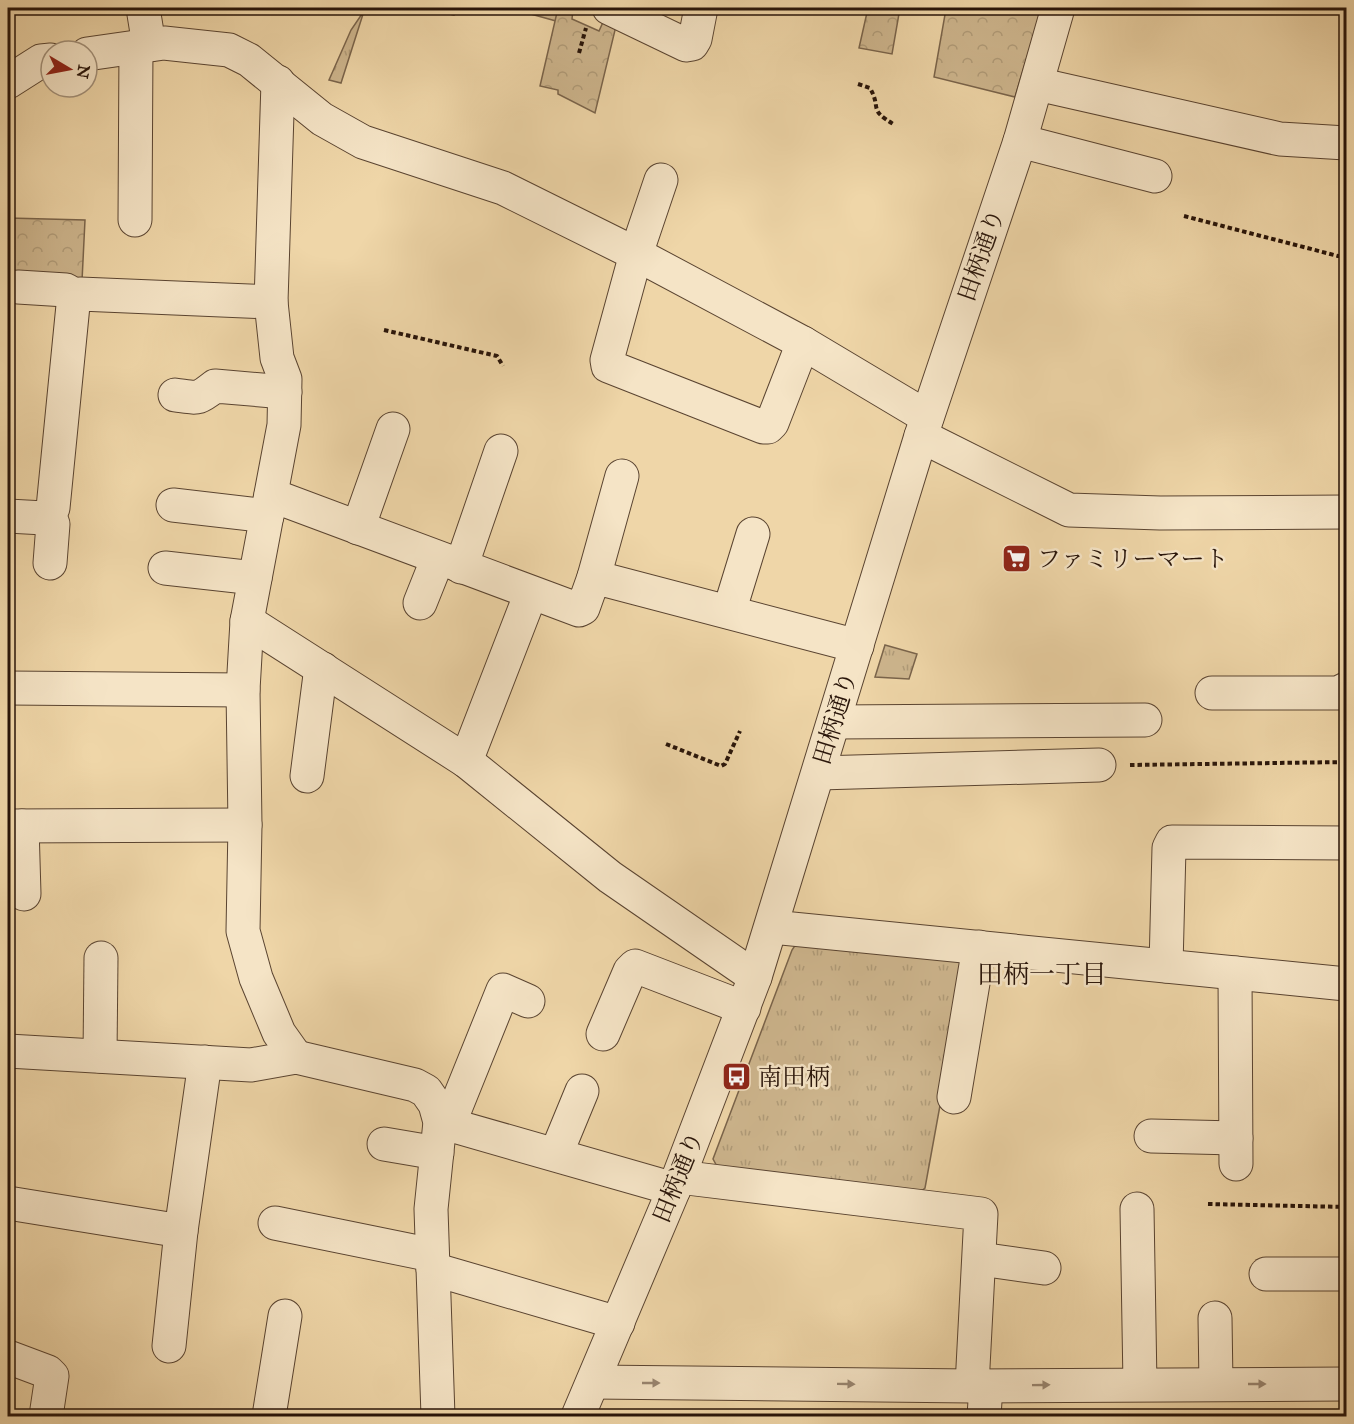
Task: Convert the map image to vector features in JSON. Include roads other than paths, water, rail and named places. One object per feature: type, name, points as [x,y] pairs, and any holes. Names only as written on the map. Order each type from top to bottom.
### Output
[{"type":"street","points":[[135,220],[143,8]]},
{"type":"street","points":[[609,8],[686,45],[692,44],[695,39],[701,8]]},
{"type":"street","name":"田柄通り","points":[[578,1416],[676,1183],[755,977],[924,426],[1020,141],[1058,8]]},
{"type":"street","points":[[99,52],[164,43],[229,50],[249,60],[322,119],[363,142],[503,188],[636,254],[803,343],[924,426],[1069,510],[1160,513],[1347,512]]},
{"type":"street","points":[[8,82],[39,62]]},
{"type":"street","points":[[278,82],[271,302],[277,358],[285,379],[284,425],[247,621],[243,690],[243,931],[256,978],[279,1033],[296,1057]]},
{"type":"street","points":[[1037,84],[1280,139],[1347,143]]},
{"type":"street","points":[[1020,141],[1155,176]]},
{"type":"street","points":[[661,180],[636,254],[607,360],[608,366],[768,427],[772,423],[803,343]]},
{"type":"street","points":[[18,287],[66,290],[74,295],[271,302]]},
{"type":"street","points":[[8,516],[44,518],[53,508],[74,295]]},
{"type":"street","points":[[176,395],[204,396],[215,386],[285,392]]},
{"type":"street","points":[[358,528],[393,429]]},
{"type":"street","points":[[420,603],[450,562],[501,451]]},
{"type":"street","points":[[173,505],[269,505],[358,528],[582,610],[594,577],[622,476]]},
{"type":"street","points":[[49,515],[53,524],[50,563]]},
{"type":"street","points":[[729,612],[753,534]]},
{"type":"street","points":[[165,568],[255,578]]},
{"type":"street","points":[[594,577],[857,646]]},
{"type":"street","points":[[466,761],[531,593]]},
{"type":"street","points":[[247,621],[466,761],[610,878],[755,977]]},
{"type":"street","points":[[307,776],[320,675],[323,669]]},
{"type":"street","points":[[8,688],[243,690]]},
{"type":"street","points":[[1212,693],[1338,693],[1347,689]]},
{"type":"street","points":[[834,722],[1145,720]]},
{"type":"street","points":[[819,773],[1099,765]]},
{"type":"street","points":[[24,894],[15,826],[244,825]]},
{"type":"street","points":[[1166,966],[1169,848],[1172,842],[1347,843]]},
{"type":"street","points":[[772,927],[1347,984]]},
{"type":"street","points":[[954,1097],[979,946]]},
{"type":"street","points":[[100,1056],[101,958]]},
{"type":"street","points":[[603,1034],[630,971],[635,966],[744,1008]]},
{"type":"street","points":[[1151,1136],[1236,1151],[1234,973]]},
{"type":"street","points":[[438,1416],[431,1209],[442,1133],[514,986]]},
{"type":"street","points":[[8,1051],[251,1065],[296,1057],[415,1085],[426,1091],[435,1104],[442,1133]]},
{"type":"street","points":[[169,1346],[181,1231],[205,1062]]},
{"type":"street","points":[[556,1155],[582,1092]]},
{"type":"street","points":[[384,1144],[442,1133],[556,1155],[676,1183],[981,1214],[983,1218],[974,1317],[981,1396]]},
{"type":"street","points":[[8,1203],[181,1231]]},
{"type":"street","points":[[1137,1209],[1140,1384]]},
{"type":"street","points":[[275,1223],[433,1262],[618,1323]]},
{"type":"street","points":[[980,1259],[1044,1268]]},
{"type":"street","points":[[1266,1274],[1347,1274]]},
{"type":"street","points":[[269,1416],[285,1316]]},
{"type":"street","points":[[1215,1318],[1216,1384]]},
{"type":"street","points":[[8,1357],[48,1372],[51,1376],[46,1416]]},
{"type":"street","points":[[593,1382],[981,1396],[1140,1384],[1347,1384]]},
{"type":"place","name":"ファミリーマート","points":[[1016,559]]},
{"type":"place","name":"南田柄","points":[[737,1077]]},
{"type":"district","name":"田柄一丁目","points":[[1042,974]]}]
